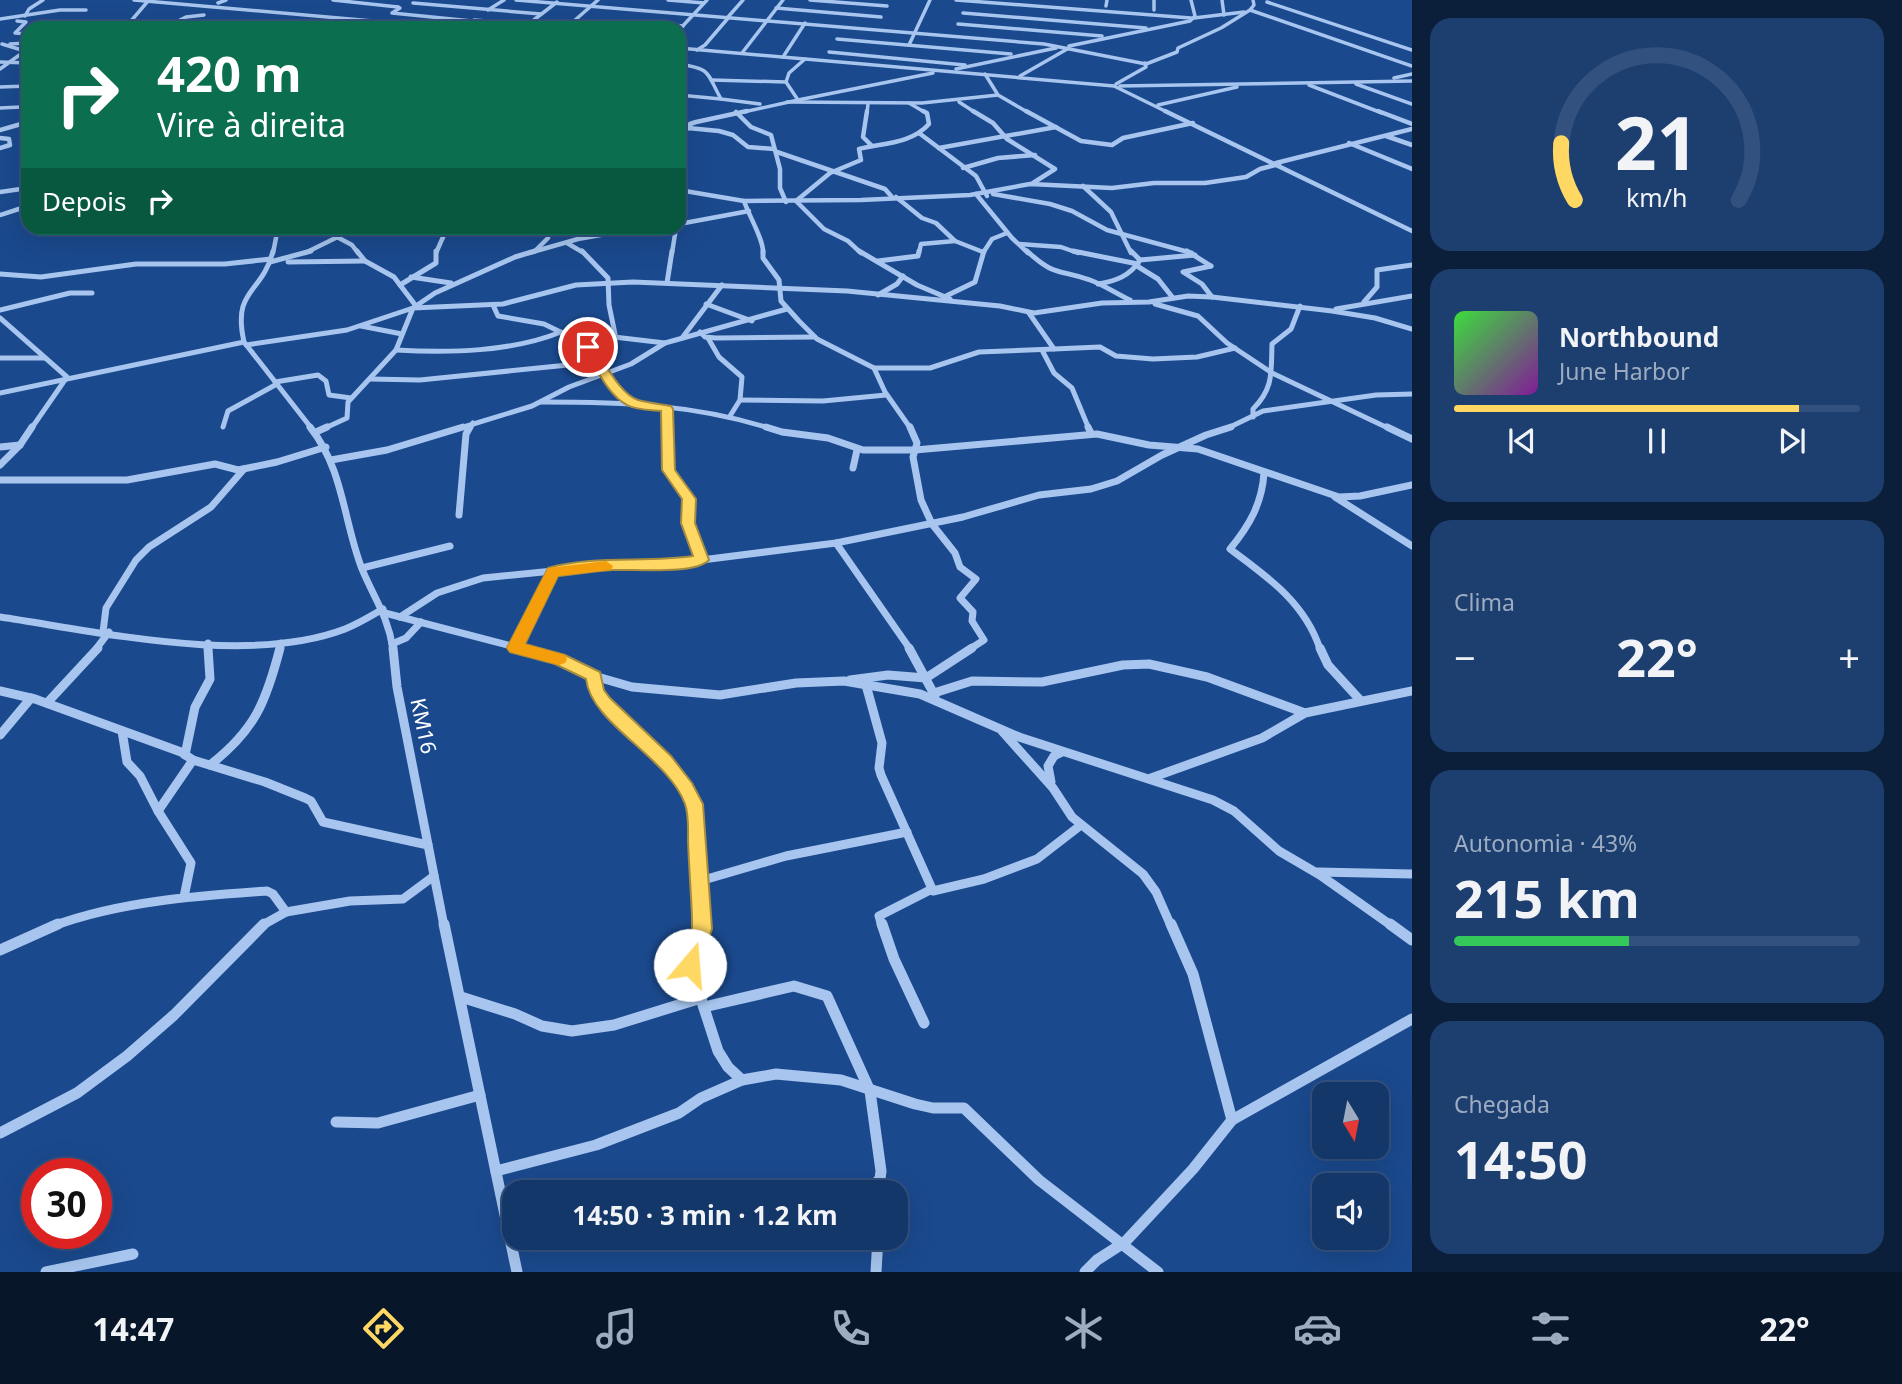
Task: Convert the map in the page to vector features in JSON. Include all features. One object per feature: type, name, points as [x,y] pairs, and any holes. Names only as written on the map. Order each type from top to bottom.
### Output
[{"type":"street","points":[[25,16],[29,9],[43,0]]},
{"type":"street","points":[[137,0],[363,21]]},
{"type":"street","points":[[189,0],[271,9]]},
{"type":"street","points":[[218,3],[226,0]]},
{"type":"street","points":[[333,0],[399,7],[418,0]]},
{"type":"street","points":[[473,20],[503,0]]},
{"type":"street","points":[[516,0],[956,36],[1069,48],[1144,63],[1177,52],[1179,47],[1226,25],[1250,9],[1253,0]]},
{"type":"street","points":[[574,21],[598,0]]},
{"type":"street","points":[[668,0],[705,1]]},
{"type":"street","points":[[696,50],[705,45],[743,0]]},
{"type":"street","points":[[742,53],[783,0]]},
{"type":"street","points":[[810,0],[887,6]]},
{"type":"street","points":[[874,29],[890,0]]},
{"type":"street","points":[[909,45],[930,0]]},
{"type":"street","points":[[956,0],[1194,18],[1224,15],[1267,3],[1411,50]]},
{"type":"street","points":[[1154,0],[1154,9]]},
{"type":"street","points":[[1191,0],[1194,18]]},
{"type":"street","points":[[1222,0],[1224,15]]},
{"type":"street","points":[[130,21],[148,1]]},
{"type":"street","points":[[686,23],[705,1]]},
{"type":"street","points":[[956,36],[968,1]]},
{"type":"street","points":[[532,21],[557,2]]},
{"type":"street","points":[[413,3],[541,14]]},
{"type":"street","points":[[1032,18],[1035,6]]},
{"type":"street","points":[[250,11],[258,7]]},
{"type":"street","points":[[399,7],[392,13],[487,21]]},
{"type":"street","points":[[196,21],[220,8]]},
{"type":"street","points":[[776,8],[881,17]]},
{"type":"street","points":[[1250,9],[1412,66]]},
{"type":"street","points":[[0,19],[86,10]]},
{"type":"street","points":[[1106,11],[1107,24]]},
{"type":"street","points":[[963,13],[1156,29]]},
{"type":"street","points":[[178,21],[204,15]]},
{"type":"street","points":[[7,18],[26,21]]},
{"type":"street","points":[[688,128],[695,122],[736,112],[1156,29],[1194,18]]},
{"type":"street","points":[[334,21],[338,19]]},
{"type":"street","points":[[783,57],[805,23]]},
{"type":"street","points":[[958,24],[1108,38]]},
{"type":"street","points":[[824,60],[844,26]]},
{"type":"street","points":[[15,34],[21,27]]},
{"type":"street","points":[[1,44],[8,34],[21,34]]},
{"type":"street","points":[[837,39],[1021,55]]},
{"type":"street","points":[[1,44],[21,44]]},
{"type":"street","points":[[1,44],[21,49]]},
{"type":"street","points":[[1019,76],[1069,48]]},
{"type":"street","points":[[686,49],[1114,86],[1412,81]]},
{"type":"street","points":[[1399,51],[1411,50]]},
{"type":"street","points":[[0,69],[21,52]]},
{"type":"street","points":[[829,52],[971,66]]},
{"type":"street","points":[[1380,55],[1390,53]]},
{"type":"street","points":[[786,82],[789,73],[805,59]]},
{"type":"street","points":[[0,62],[21,63]]},
{"type":"street","points":[[1114,86],[1146,67],[1144,63]]},
{"type":"street","points":[[686,65],[702,67],[710,73],[710,80],[721,99]]},
{"type":"street","points":[[985,74],[998,95],[1081,141],[1103,146],[1112,145],[1123,138],[1194,123]]},
{"type":"street","points":[[1389,81],[1412,74]]},
{"type":"street","points":[[710,80],[786,82]]},
{"type":"street","points":[[786,82],[798,100]]},
{"type":"street","points":[[1350,82],[1412,104]]},
{"type":"street","points":[[1303,83],[1412,127]]},
{"type":"street","points":[[1157,106],[1250,84]]},
{"type":"street","points":[[1198,85],[1228,93]]},
{"type":"street","points":[[0,87],[21,86]]},
{"type":"street","points":[[1114,86],[1278,163],[1412,231]]},
{"type":"street","points":[[847,90],[857,104]]},
{"type":"street","points":[[787,102],[959,102],[998,95]]},
{"type":"street","points":[[686,96],[773,104]]},
{"type":"street","points":[[959,102],[993,123],[1002,135],[1055,169],[1030,184]]},
{"type":"street","points":[[796,201],[834,171],[860,160],[859,149],[919,133],[928,127],[927,113],[909,103]]},
{"type":"street","points":[[868,104],[863,137],[872,146]]},
{"type":"street","points":[[0,108],[21,107]]},
{"type":"street","points":[[736,112],[751,127],[771,135],[780,188],[786,202]]},
{"type":"street","points":[[0,148],[10,145],[9,139],[0,137],[1,130],[21,124]]},
{"type":"street","points":[[939,148],[1056,127]]},
{"type":"street","points":[[987,194],[1030,184],[1112,188],[1246,177],[1278,163],[1412,127]]},
{"type":"street","points":[[688,128],[733,135],[748,147],[775,150],[885,189],[922,218],[936,223],[955,241],[983,252]]},
{"type":"street","points":[[919,133],[944,155],[980,180],[987,194],[985,203]]},
{"type":"street","points":[[1383,135],[1412,145]]},
{"type":"street","points":[[1349,144],[1412,169]]},
{"type":"street","points":[[964,168],[983,163],[989,158],[1035,155]]},
{"type":"street","points":[[1083,186],[1111,212],[1138,263],[1158,279],[1172,298]]},
{"type":"street","points":[[0,192],[21,189]]},
{"type":"street","points":[[686,191],[744,201],[786,202],[976,194],[1019,198],[1067,210],[1107,230],[1204,258],[1211,266],[1183,272],[1202,284],[1212,297]]},
{"type":"street","points":[[976,194],[1007,233],[1048,270],[1098,284],[1111,293],[1134,301]]},
{"type":"street","points":[[744,201],[753,226],[764,243],[762,256],[779,280],[781,301],[787,309],[815,337],[874,368],[930,368],[979,352],[1043,352],[1100,347],[1116,356],[1153,359],[1197,357],[1235,348]]},
{"type":"street","points":[[796,201],[808,216],[828,232],[846,240],[864,256],[959,303]]},
{"type":"street","points":[[0,215],[21,208]]},
{"type":"street","points":[[686,224],[749,211]]},
{"type":"street","points":[[944,297],[975,282],[983,252],[992,239],[1007,233]]},
{"type":"street","points":[[245,343],[239,323],[240,304],[272,261],[277,235]]},
{"type":"street","points":[[400,285],[436,263],[436,248],[443,235]]},
{"type":"street","points":[[536,251],[548,235]]},
{"type":"street","points":[[316,432],[347,418],[347,406],[351,398],[396,350],[415,307],[454,283],[536,251],[599,235]]},
{"type":"street","points":[[667,283],[676,235]]},
{"type":"street","points":[[272,261],[312,251],[339,236],[352,245],[365,261],[394,277],[415,307]]},
{"type":"street","points":[[878,261],[918,256],[921,244],[955,241]]},
{"type":"street","points":[[567,243],[576,246],[598,264],[609,283],[614,337]]},
{"type":"street","points":[[1019,244],[1056,246],[1076,253],[1138,263],[1195,255]]},
{"type":"street","points":[[0,274],[41,277],[136,264],[365,261]]},
{"type":"street","points":[[1098,284],[1118,279],[1138,263]]},
{"type":"street","points":[[1364,302],[1377,287],[1377,270],[1412,265]]},
{"type":"street","points":[[878,295],[897,284],[903,276]]},
{"type":"street","points":[[411,277],[438,283],[454,283]]},
{"type":"street","points":[[0,393],[67,377],[245,343],[361,326],[415,307],[493,305],[576,285],[667,283],[878,295],[1000,306],[1029,313],[1134,301],[1149,302],[1198,316],[1235,348],[1272,373],[1412,439]]},
{"type":"street","points":[[681,338],[722,285]]},
{"type":"street","points":[[0,310],[70,293],[92,293]]},
{"type":"street","points":[[1332,311],[1364,302],[1412,296]]},
{"type":"street","points":[[1149,302],[1172,298],[1212,297],[1300,306],[1376,318],[1412,329]]},
{"type":"street","points":[[706,304],[752,321]]},
{"type":"street","points":[[493,305],[498,316],[539,323],[588,347],[598,359],[604,375],[631,402]]},
{"type":"street","points":[[1252,416],[1253,409],[1267,393],[1272,373],[1272,344],[1291,329],[1300,306]]},
{"type":"street","points":[[331,460],[387,450],[541,402],[561,391],[631,364],[665,343],[752,321],[787,309]]},
{"type":"street","points":[[1029,313],[1054,349]]},
{"type":"street","points":[[0,318],[27,337],[45,358],[67,377]]},
{"type":"street","points":[[361,326],[402,334]]},
{"type":"street","points":[[396,350],[438,352],[536,342],[561,332]]},
{"type":"street","points":[[700,332],[708,338],[719,356],[742,377],[740,400],[730,415]]},
{"type":"street","points":[[588,347],[614,337],[665,343]]},
{"type":"street","points":[[708,338],[815,337]]},
{"type":"street","name":"KM16","points":[[245,343],[326,447],[362,568],[384,611],[434,876],[517,1272]]},
{"type":"street","points":[[1043,352],[1054,373],[1072,387],[1090,433]]},
{"type":"street","points":[[0,358],[45,358]]},
{"type":"street","points":[[370,379],[420,380],[578,364],[598,359]]},
{"type":"street","points":[[0,617],[208,643],[281,643],[334,633],[384,611],[559,659],[594,676],[640,688],[720,695],[796,683],[844,681],[888,675],[926,678],[984,640],[972,621],[973,612],[960,598],[975,577],[960,567],[955,553],[932,524],[918,494],[915,450],[917,443],[897,405],[886,395],[874,368]]},
{"type":"street","points":[[223,427],[228,411],[276,383],[318,375],[326,381],[329,395],[351,398]]},
{"type":"street","points":[[0,465],[20,445],[67,377]]},
{"type":"street","points":[[400,617],[437,593],[501,574],[613,565],[670,565],[836,543],[932,524],[1039,495],[1106,486],[1184,446],[1271,410],[1412,394]]},
{"type":"street","points":[[740,400],[823,401],[886,395]]},
{"type":"street","points":[[541,402],[631,402],[667,409],[690,408],[730,415],[782,432],[828,438],[857,450],[915,450],[1071,438],[1090,433],[1149,445],[1184,446],[1333,495],[1412,546]]},
{"type":"street","points":[[667,409],[668,470],[689,499],[688,523],[702,560]]},
{"type":"street","points":[[459,515],[466,434],[473,423]]},
{"type":"street","points":[[0,447],[20,445]]},
{"type":"street","points":[[0,480],[127,480],[215,464],[244,469],[326,447]]},
{"type":"street","points":[[853,468],[857,450]]},
{"type":"street","points":[[47,703],[90,658],[106,632],[105,615],[125,575],[144,552],[211,507],[244,469]]},
{"type":"street","points":[[1264,473],[1258,508],[1244,533],[1230,549],[1278,584],[1291,598],[1316,637],[1328,665],[1361,701]]},
{"type":"street","points":[[1333,495],[1360,495],[1412,485]]},
{"type":"street","points":[[836,543],[852,559],[870,590],[891,617],[935,697]]},
{"type":"street","points":[[362,568],[450,546]]},
{"type":"street","points":[[515,648],[553,571]]},
{"type":"street","points":[[83,629],[105,615]]},
{"type":"street","points":[[392,643],[402,641],[421,622]]},
{"type":"street","points":[[158,811],[189,757],[194,707],[210,679],[208,643]]},
{"type":"street","points":[[210,765],[241,739],[247,730],[271,685],[281,643]]},
{"type":"street","points":[[935,697],[972,681],[1042,682],[1123,666],[1149,664],[1207,677],[1305,713]]},
{"type":"street","points":[[594,676],[596,691],[604,703],[676,772],[694,804],[702,929],[690,965],[722,1058],[742,1080]]},
{"type":"street","points":[[844,681],[935,697],[1000,729],[1062,752],[1151,778],[1225,806],[1279,851],[1315,872],[1412,940]]},
{"type":"street","points":[[866,685],[882,743],[879,768],[881,775],[932,889],[937,892],[974,882],[1037,859],[1081,825]]},
{"type":"street","points":[[0,691],[47,703],[305,798],[311,801],[323,822],[428,845]]},
{"type":"street","points":[[1151,778],[1262,738],[1305,713],[1412,691]]},
{"type":"street","points":[[0,736],[32,698]]},
{"type":"street","points":[[1000,729],[1054,788],[1081,825],[1131,862],[1156,892],[1194,974],[1209,1042],[1232,1120]]},
{"type":"street","points":[[122,731],[127,762],[140,776],[158,811],[191,863],[184,897]]},
{"type":"street","points":[[1054,788],[1048,766],[1054,756],[1062,752]]},
{"type":"street","points":[[700,881],[786,856],[907,832]]},
{"type":"street","points":[[1315,872],[1412,874]]},
{"type":"street","points":[[0,1133],[74,1095],[96,1079],[186,1006],[261,926],[286,912],[350,901],[403,899],[434,876]]},
{"type":"street","points":[[924,1023],[894,959],[879,916],[932,889]]},
{"type":"street","points":[[0,950],[29,935],[80,916],[184,897],[267,891],[273,894],[286,912]]},
{"type":"street","points":[[461,997],[515,1014],[542,1026],[572,1031],[614,1025],[702,1002],[794,986],[821,993],[830,1001],[870,1091],[880,1180]]},
{"type":"street","points":[[1086,1272],[1097,1260],[1125,1242],[1192,1169],[1232,1120],[1412,1019]]},
{"type":"street","points":[[496,1171],[596,1145],[680,1114],[701,1098],[742,1080],[783,1074],[841,1080],[933,1108],[964,1108],[1001,1146],[1052,1190],[1125,1242],[1158,1272]]},
{"type":"street","points":[[336,1122],[378,1123],[480,1095]]},
{"type":"street","points":[[876,1272],[877,1250]]},
{"type":"street","points":[[46,1272],[133,1254]]},
{"type":"slow traffic","points":[[559,659],[515,648],[553,571],[606,566]]},
{"type":"route","points":[[588,347],[601,363],[604,375],[631,402],[667,409],[665,424],[668,470],[689,499],[688,523],[702,560],[670,565],[613,565],[553,571],[515,648],[559,659],[594,676],[596,691],[604,703],[676,772],[686,789],[694,804],[696,816],[702,917],[702,929],[690,965]]}]
